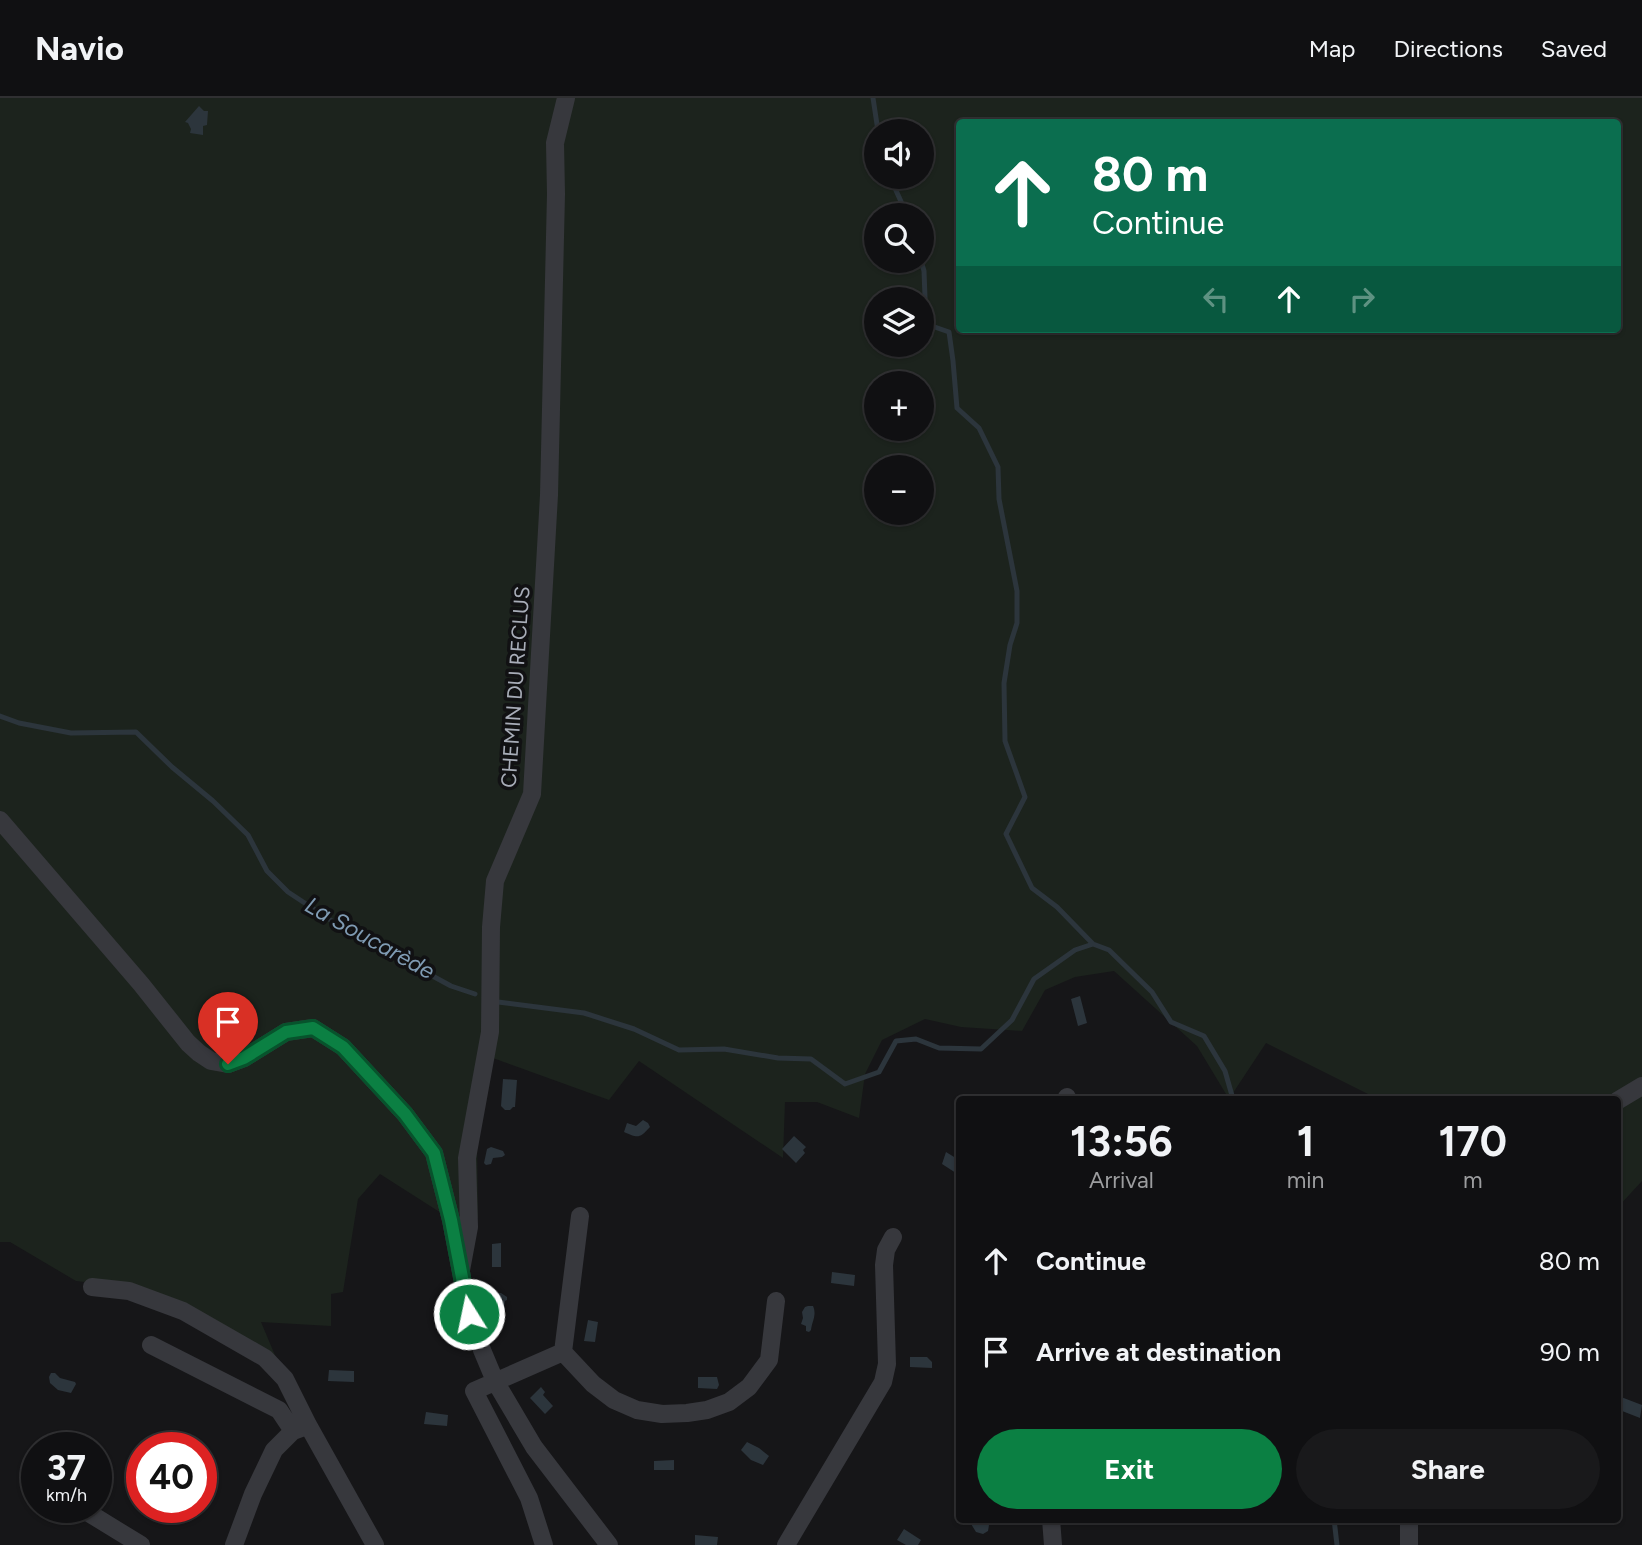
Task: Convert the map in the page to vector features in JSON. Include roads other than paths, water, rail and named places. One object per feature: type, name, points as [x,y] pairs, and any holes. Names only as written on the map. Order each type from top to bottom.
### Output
[{"type":"street","name":"CHEMIN DU RECLUS","points":[[461,1270],[469,1227],[467,1158],[490,1032],[491,927],[495,880],[532,794],[549,495],[555,143],[566,98]]},
{"type":"street","points":[[0,820],[199,1053],[211,1061],[228,1064],[244,1058],[286,1032],[313,1028],[343,1047],[405,1114],[434,1153],[451,1220],[469,1314],[495,1381],[534,1447],[609,1545]]},
{"type":"street","points":[[1621,1099],[1642,1086]]},
{"type":"street","points":[[563,1352],[580,1216]]},
{"type":"street","points":[[786,1545],[883,1382],[887,1364],[884,1265],[886,1250],[893,1237]]},
{"type":"street","points":[[92,1287],[129,1291],[183,1311],[265,1358],[285,1379],[300,1428],[375,1545]]},
{"type":"street","points":[[563,1352],[593,1384],[614,1400],[638,1410],[662,1414],[707,1410],[729,1402],[749,1387],[769,1360],[776,1301]]},
{"type":"street","points":[[151,1345],[279,1410],[300,1428]]},
{"type":"street","points":[[544,1545],[529,1498],[474,1391],[563,1352]]},
{"type":"street","points":[[234,1545],[253,1494],[274,1450],[300,1428]]},
{"type":"street","points":[[105,1523],[141,1545]]},
{"type":"street","points":[[1051,1523],[1053,1545]]},
{"type":"street","points":[[1409,1523],[1409,1545]]},
{"type":"waterway","points":[[873,98],[876,119]]},
{"type":"waterway","points":[[895,189],[902,203]]},
{"type":"waterway","points":[[924,273],[926,324],[949,332],[957,408],[979,428],[998,467],[999,499],[1017,591],[1017,623],[1010,645],[1004,683],[1005,741],[1025,797],[1006,834],[1032,888],[1057,907],[1093,944]]},
{"type":"waterway","name":"La Soucarède","points":[[0,716],[19,723],[71,733],[136,732],[248,835],[267,871],[288,892],[335,923],[451,986],[475,994]]},
{"type":"waterway","name":"La Soucarède","points":[[498,1002],[584,1013],[634,1029],[679,1050],[724,1049],[778,1058],[811,1059],[845,1084],[879,1072],[896,1041],[916,1039],[939,1048],[981,1049],[1012,1020],[1034,979],[1075,950],[1093,944],[1109,950],[1152,992],[1171,1022],[1204,1036],[1225,1071],[1232,1096]]},
{"type":"waterway","name":"La Soucarède","points":[[1334,1523],[1337,1545]]}]
